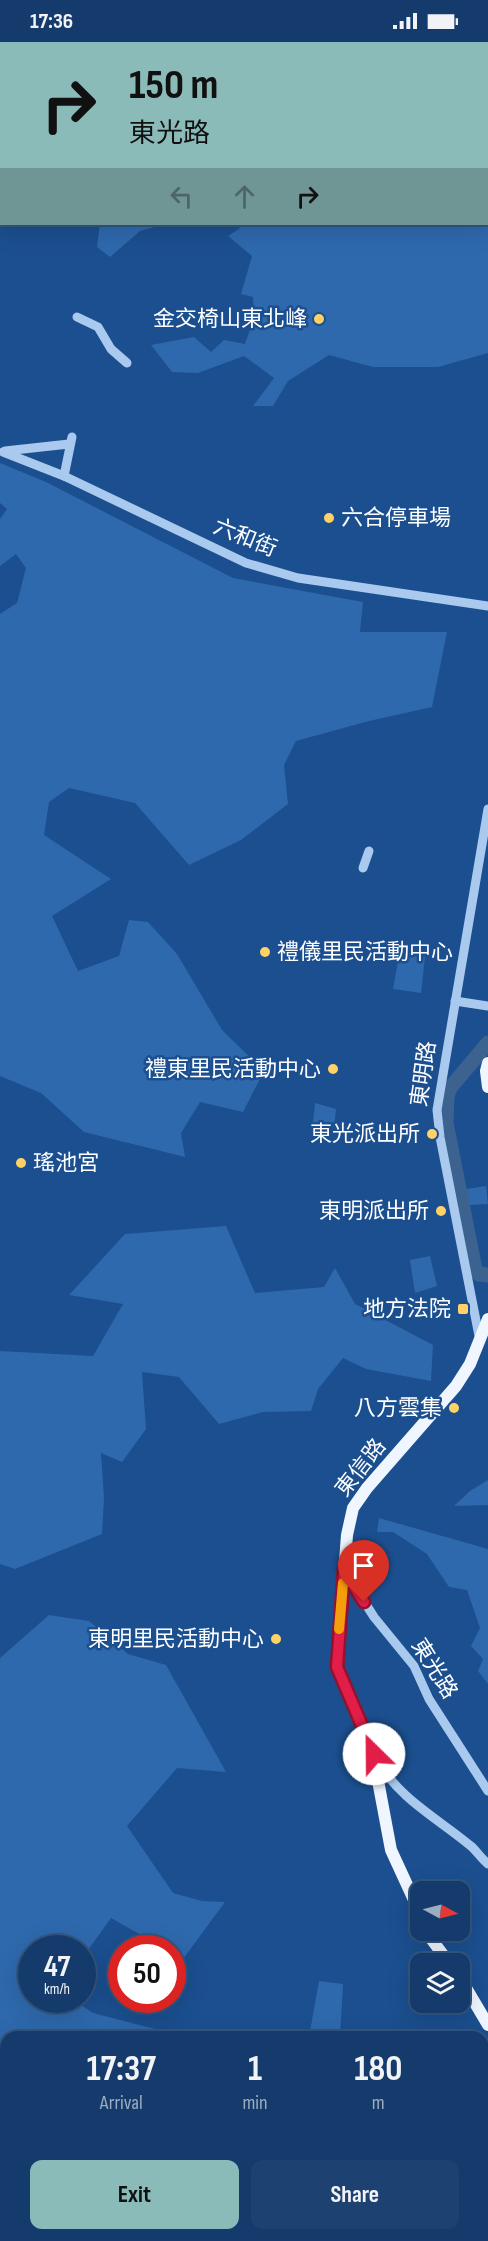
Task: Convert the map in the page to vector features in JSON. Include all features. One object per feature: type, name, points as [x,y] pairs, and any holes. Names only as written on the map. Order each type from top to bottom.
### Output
[{"type":"main road","points":[[488,1063],[486,1071],[488,1087]]},
{"type":"main road","name":"東信路","points":[[374,1754],[337,1667],[349,1519],[367,1488],[456,1386],[480,1343],[485,1325]]},
{"type":"main road","points":[[374,1754],[391,1850],[410,1891]]},
{"type":"main road","points":[[470,1995],[488,2025]]},
{"type":"street","points":[[77,317],[98,327],[111,349],[127,363]]},
{"type":"street","points":[[1,452],[71,441],[64,476]]},
{"type":"street","name":"六和街","points":[[1,452],[64,476],[246,563],[298,578],[488,606]]},
{"type":"street","name":"東明路","points":[[485,1325],[440,1137],[437,1110],[488,809]]},
{"type":"street","points":[[363,868],[369,851]]},
{"type":"street","points":[[455,1001],[488,1006]]},
{"type":"street","name":"東光路","points":[[344,1570],[374,1617],[414,1666],[429,1699],[488,1791]]},
{"type":"street","name":"東信路","points":[[374,1754],[383,1770],[411,1802],[472,1848],[488,1864]]},
{"type":"shaded area","points":[[100,225],[161,225],[140,231],[110,257],[97,247]]},
{"type":"shaded area","points":[[241,225],[488,225],[488,353],[438,367],[373,367],[329,355],[288,381],[273,406],[253,406],[274,378],[244,356],[198,373],[172,372],[151,345],[194,337],[211,352],[224,340],[245,344],[254,318],[253,297],[241,294],[252,256],[228,236]]},
{"type":"shaded area","points":[[0,463],[46,482],[233,578],[363,602],[360,632],[447,632],[432,707],[296,741],[284,765],[288,804],[241,840],[189,865],[135,803],[69,788],[49,802],[44,835],[111,879],[52,916],[78,971],[119,956],[129,920],[148,922],[177,954],[222,1030],[264,1071],[243,1112],[200,1102],[181,1133],[185,1157],[84,1132],[41,1093],[0,1076],[0,614],[17,603],[26,568],[16,554],[0,566],[0,519],[7,509],[0,503]]},
{"type":"shaded area","points":[[400,950],[425,957],[421,993],[393,989]]},
{"type":"shaded area","points":[[315,1103],[336,1109],[334,1127],[312,1132]]},
{"type":"shaded area","points":[[486,1186],[488,1204],[468,1205],[466,1189]]},
{"type":"shaded area","points":[[226,1226],[255,1293],[324,1287],[335,1268],[355,1304],[433,1345],[431,1381],[366,1369],[343,1358],[318,1389],[311,1411],[263,1412],[219,1424],[179,1377],[142,1372],[146,1429],[122,1462],[101,1453],[104,1498],[102,1534],[15,1569],[0,1564],[0,1351],[93,1356],[123,1304],[69,1295],[125,1234]]},
{"type":"shaded area","points":[[430,1256],[437,1286],[415,1293],[410,1260]]},
{"type":"shaded area","points":[[488,1480],[488,1505],[454,1506],[470,1491]]},
{"type":"shaded area","points":[[379,1518],[488,1549],[488,1684],[478,1671],[483,1659],[471,1646],[480,1628],[467,1590],[449,1587],[427,1554],[393,1532],[377,1532]]},
{"type":"shaded area","points":[[49,1615],[89,1621],[128,1654],[166,1665],[226,1772],[177,1768],[127,1826],[173,1893],[202,1901],[225,1902],[186,1955],[186,1935],[141,1935],[111,1918],[96,1939],[96,1935],[18,1935],[18,2013],[93,2013],[163,2031],[0,2031],[0,1658]]},
{"type":"shaded area","points":[[319,1981],[343,1984],[340,2031],[310,2031]]},
{"type":"waterway","points":[[488,1043],[450,1088],[447,1096],[446,1123],[475,1269],[479,1274],[488,1275]]},
{"type":"slow traffic","points":[[339,1629],[343,1583]]},
{"type":"place","name":"金交椅山東北峰","points":[[319,319]]},
{"type":"place","name":"六合停車場","points":[[329,518]]},
{"type":"place","name":"禮儀里民活動中心","points":[[265,952]]},
{"type":"place","name":"禮東里民活動中心","points":[[333,1069]]},
{"type":"place","name":"東光派出所","points":[[432,1134]]},
{"type":"place","name":"瑤池宮","points":[[21,1163]]},
{"type":"place","name":"東明派出所","points":[[441,1211]]},
{"type":"place","name":"地方法院","points":[[463,1309]]},
{"type":"place","name":"八方雲集","points":[[454,1408]]},
{"type":"place","name":"東明里民活動中心","points":[[276,1639]]},
{"type":"route","points":[[364,1602],[344,1570],[337,1667],[374,1754]]}]
